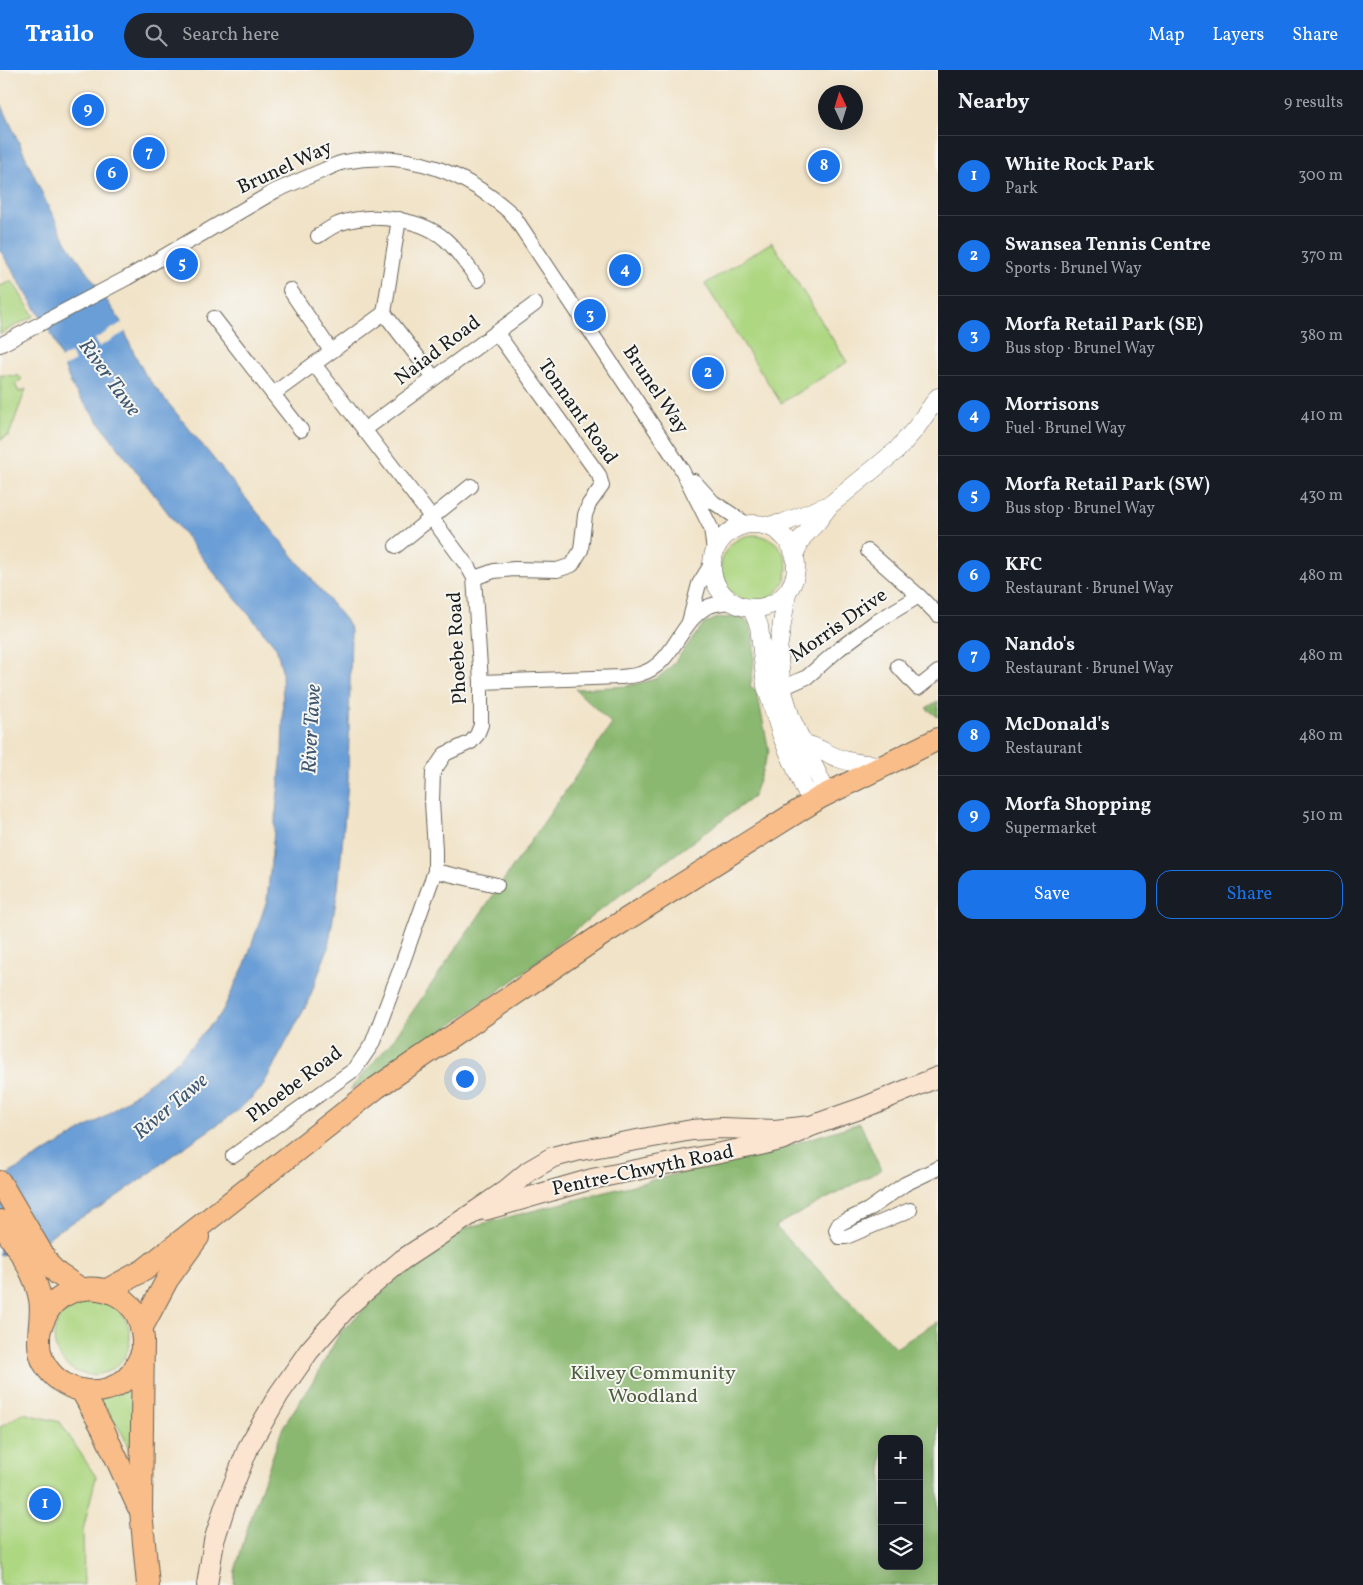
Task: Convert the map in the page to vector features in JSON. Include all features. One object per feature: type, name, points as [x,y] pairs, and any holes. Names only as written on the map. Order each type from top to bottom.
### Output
[{"type":"main road","points":[[106,1290],[144,1270],[376,1088],[603,934],[819,798],[938,739]]},
{"type":"main road","name":"Pentre-Chwyth Road","points":[[473,1213],[592,1179],[784,1139],[812,1126],[865,1107],[938,1077]]},
{"type":"main road","name":"Pentre-Chwyth Road","points":[[207,1585],[214,1542],[225,1506],[249,1446],[279,1394],[304,1358],[348,1306],[402,1260],[505,1191],[529,1171],[553,1158],[576,1151],[692,1130],[722,1128],[775,1130],[812,1126]]},
{"type":"main road","points":[[0,1182],[41,1270],[39,1345],[43,1362],[53,1376],[66,1386],[82,1391],[98,1392],[113,1387],[126,1378],[136,1366],[142,1352]]},
{"type":"main road","points":[[142,1327],[167,1280],[212,1218]]},
{"type":"main road","points":[[0,1221],[41,1270],[58,1274],[81,1288]]},
{"type":"main road","points":[[40,1329],[45,1315],[54,1303],[67,1294],[81,1288],[106,1290],[122,1298],[134,1311],[142,1327],[140,1511],[148,1585]]},
{"type":"main road","points":[[82,1391],[103,1429],[140,1511]]},
{"type":"street","name":"Brunel Way","points":[[0,345],[128,278],[275,191],[344,162],[374,158],[404,159],[457,177],[496,200],[513,215],[681,468],[711,528],[713,557]]},
{"type":"street","points":[[318,236],[337,224],[360,219],[399,219],[431,231],[449,243],[478,280]]},
{"type":"street","points":[[272,394],[384,313],[399,219]]},
{"type":"street","points":[[290,290],[331,352]]},
{"type":"street","name":"Naiad Road","points":[[364,430],[535,304]]},
{"type":"street","points":[[384,313],[434,378]]},
{"type":"street","points":[[214,318],[301,430]]},
{"type":"street","name":"Tonnant Road","points":[[474,578],[494,571],[514,569],[557,570],[572,565],[581,550],[584,515],[589,504],[602,486],[599,475],[496,332]]},
{"type":"street","name":"Phoebe Road","points":[[233,1156],[355,1069],[372,1044],[435,871],[432,802],[433,772],[445,754],[471,742],[477,735],[481,725],[482,682],[474,578],[431,517],[314,364]]},
{"type":"street","points":[[795,553],[802,538],[830,505],[897,450],[916,428],[938,397]]},
{"type":"street","name":"Brunel Way","points":[[681,468],[713,502],[748,525]]},
{"type":"street","points":[[396,546],[471,486]]},
{"type":"street","points":[[689,622],[699,584],[720,541],[728,533],[740,526],[766,526],[783,523],[830,505]]},
{"type":"street","points":[[713,557],[713,574],[716,585],[723,595],[732,602],[752,609],[766,607],[778,602],[787,593],[794,581],[797,567],[795,553],[788,541],[778,531],[766,526]]},
{"type":"street","name":"Morris Drive","points":[[868,551],[938,615]]},
{"type":"street","points":[[752,609],[759,626],[766,686],[782,737],[805,790],[819,798],[822,783],[790,718],[782,688],[778,649],[787,593]]},
{"type":"street","name":"Morris Drive","points":[[782,688],[807,677],[839,649],[874,623],[919,596]]},
{"type":"street","points":[[482,682],[621,677],[640,674],[656,666],[666,657],[689,622],[706,608],[717,603],[732,602]]},
{"type":"street","points":[[898,666],[918,688],[938,672]]},
{"type":"street","points":[[802,743],[815,746],[840,759],[857,763],[885,765]]},
{"type":"street","points":[[435,871],[497,885]]},
{"type":"street","points":[[910,1210],[846,1237],[839,1237],[836,1230],[839,1224],[868,1210],[905,1184],[938,1168]]},
{"type":"green space","points":[[772,242],[847,362],[781,403],[705,284]]},
{"type":"green space","points":[[12,281],[34,316],[0,334],[0,286]]},
{"type":"green space","points":[[0,375],[19,376],[22,379],[15,384],[19,392],[26,389],[9,435],[0,440]]},
{"type":"green space","points":[[754,535],[767,538],[777,545],[784,555],[787,568],[784,581],[777,591],[767,598],[754,601],[741,598],[731,591],[724,581],[721,568],[724,555],[731,545],[741,538]]},
{"type":"green space","points":[[738,617],[750,623],[754,655],[750,687],[757,692],[769,751],[753,797],[596,913],[518,977],[375,1079],[349,1090],[390,1044],[612,724],[575,689],[628,686],[656,679],[670,668],[703,625],[717,618]]},
{"type":"green space","points":[[938,701],[938,717],[926,708]]},
{"type":"green space","name":"Kilvey Community Woodland","points":[[860,1123],[881,1170],[775,1226],[896,1348],[938,1321],[938,1585],[234,1585],[235,1571],[250,1520],[283,1427],[315,1378],[341,1331],[408,1268],[462,1229],[793,1144]]},
{"type":"green space","points":[[92,1299],[106,1302],[119,1310],[127,1323],[130,1337],[127,1351],[119,1364],[106,1372],[92,1375],[78,1372],[65,1364],[57,1351],[54,1337],[57,1323],[65,1310],[78,1302]]},
{"type":"green space","points":[[132,1383],[136,1463],[122,1433],[99,1400]]},
{"type":"green space","points":[[23,1413],[60,1422],[96,1477],[83,1530],[84,1585],[0,1585],[0,1427]]},
{"type":"water","name":"River Tawe","points":[[0,101],[66,241],[120,320],[146,376],[347,622],[351,631],[348,782],[338,889],[328,948],[308,1002],[261,1089],[237,1111],[107,1203],[57,1231],[42,1243],[0,1255],[0,1181],[10,1173],[106,1116],[174,1064],[221,1014],[245,964],[267,900],[282,753],[283,719],[282,670],[276,647],[210,568],[72,387],[54,339],[0,250]]},
{"type":"pier","points":[[123,322],[127,331],[99,347],[95,339]]},
{"type":"pier","points":[[70,353],[75,361],[62,368],[59,360]]},
{"type":"place","name":"Morfa Shopping","points":[[88,110]]},
{"type":"place","name":"Nando's","points":[[149,153]]},
{"type":"place","name":"McDonald's","points":[[824,166]]},
{"type":"place","name":"KFC","points":[[112,174]]},
{"type":"place","name":"Morfa Retail Park (SW)","points":[[182,264]]},
{"type":"place","name":"Morrisons","points":[[625,270]]},
{"type":"place","name":"Morfa Retail Park (SE)","points":[[590,315]]},
{"type":"place","name":"Swansea Tennis Centre","points":[[708,373]]},
{"type":"place","name":"White Rock Park","points":[[45,1504]]}]
